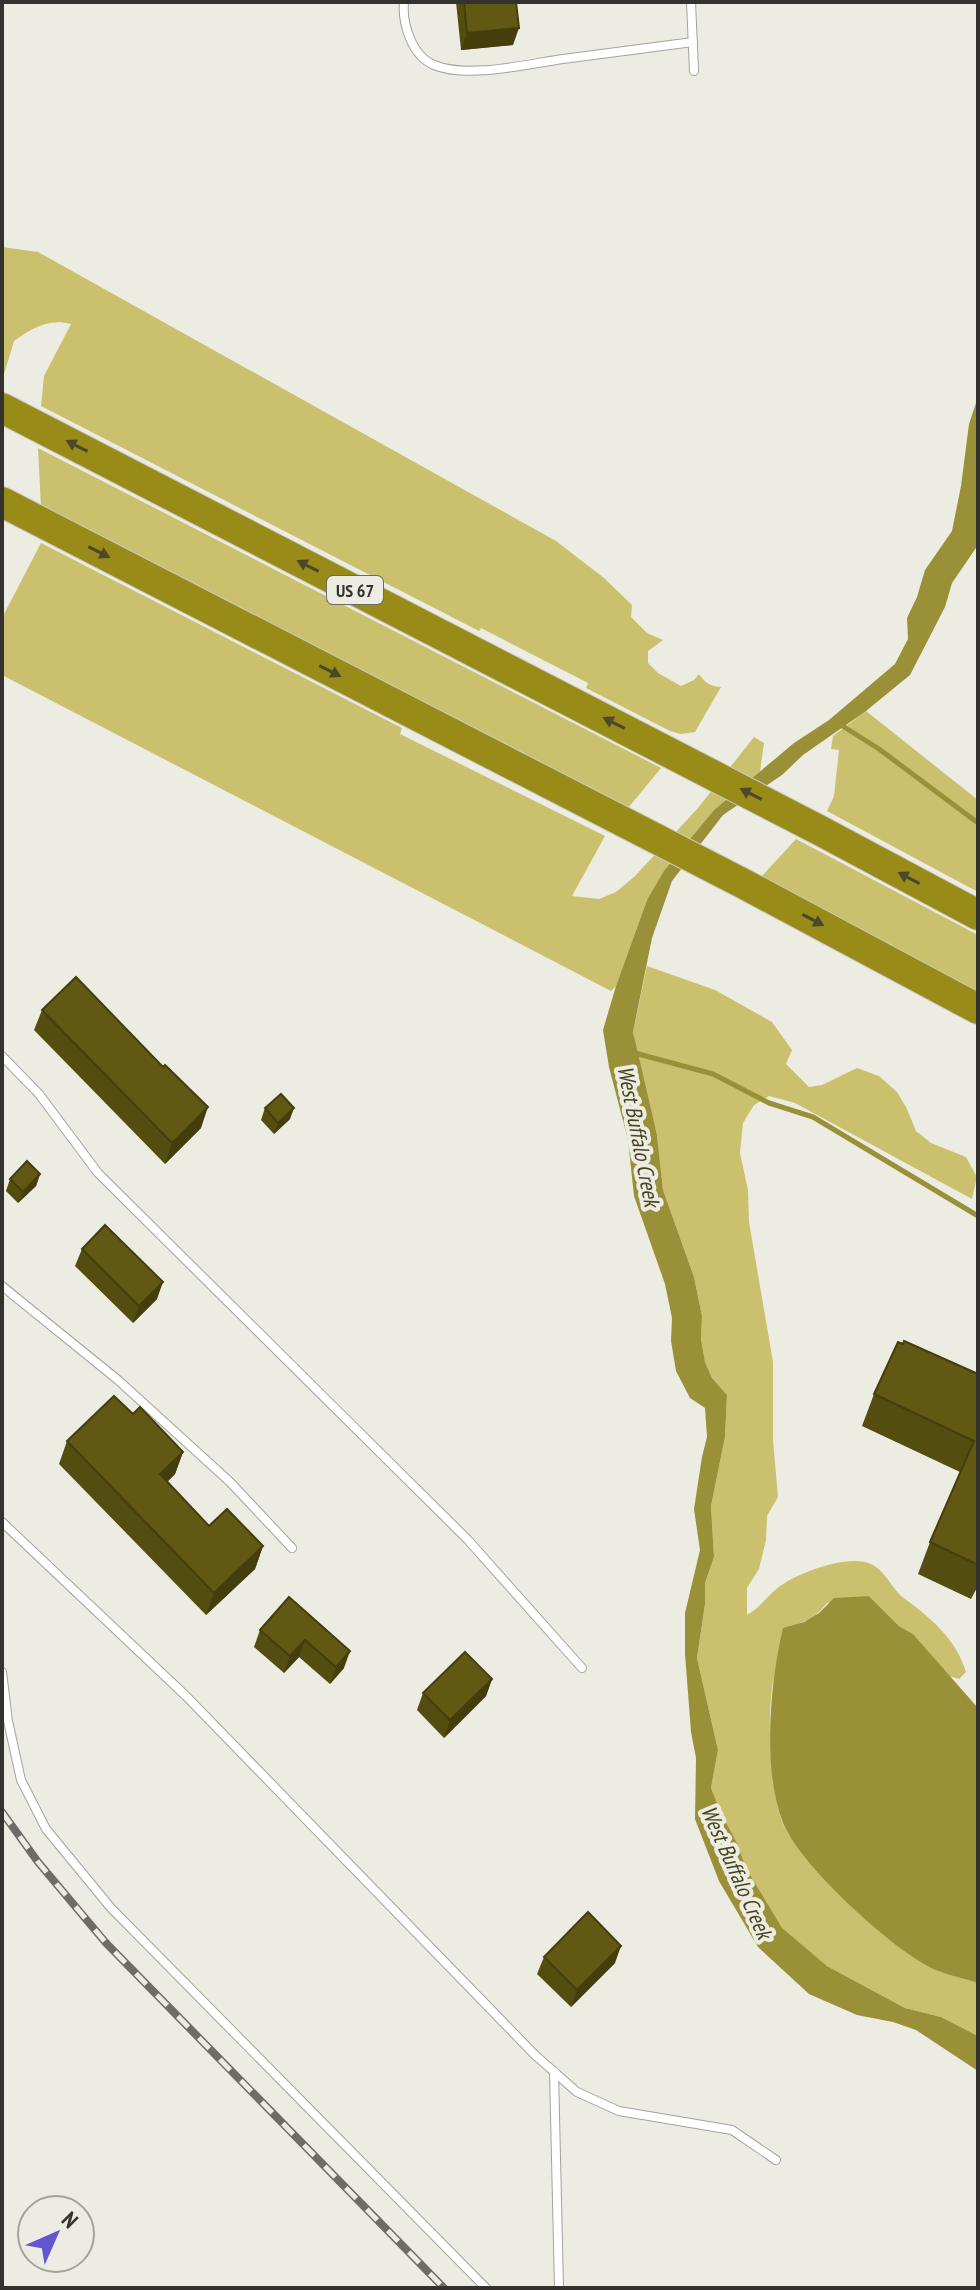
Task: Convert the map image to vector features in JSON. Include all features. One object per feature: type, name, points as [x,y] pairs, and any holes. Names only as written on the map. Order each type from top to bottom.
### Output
[{"type":"highway","name":"US 67","points":[[14,414],[978,915]]},
{"type":"highway","points":[[2,502],[744,884],[978,1009]]},
{"type":"lane","points":[[404,2],[409,34],[417,54],[433,65],[455,71],[693,42]]},
{"type":"lane","points":[[691,2],[694,71]]},
{"type":"lane","points":[[2,1056],[39,1094],[98,1173],[468,1540],[582,1668]]},
{"type":"lane","points":[[2,1286],[118,1380],[230,1482],[292,1548]]},
{"type":"lane","points":[[2,1522],[186,1696],[577,2092],[619,2111],[732,2130],[776,2160]]},
{"type":"lane","points":[[2,1672],[8,1721],[21,1780],[46,1829],[111,1908],[486,2288]]},
{"type":"lane","points":[[554,2071],[559,2288]]},
{"type":"shaded area","points":[[2,247],[38,252],[556,541],[604,578],[632,605],[631,617],[647,633],[663,640],[648,651],[648,663],[658,673],[681,686],[699,674],[708,684],[721,687],[695,732],[681,734],[670,731],[586,688],[588,683],[481,628],[479,631],[41,406],[44,376],[71,324],[55,322],[41,325],[14,341],[2,381]]},
{"type":"shaded area","points":[[38,448],[661,768],[628,808],[41,507]]},
{"type":"shaded area","points":[[41,543],[402,728],[400,734],[605,836],[572,896],[599,899],[616,892],[635,876],[698,808],[754,737],[764,743],[760,772],[714,810],[647,900],[616,986],[611,991],[2,675],[2,618]]},
{"type":"shaded area","points":[[866,711],[978,800],[978,892],[827,811],[834,796],[839,750],[831,749],[833,736]]},
{"type":"shaded area","points":[[796,839],[978,935],[978,993],[761,877]]},
{"type":"shaded area","points":[[647,966],[715,990],[772,1022],[792,1050],[786,1064],[809,1087],[822,1085],[857,1068],[879,1076],[897,1092],[916,1131],[931,1143],[966,1157],[977,1177],[972,1199],[795,1103],[769,1096],[754,1105],[743,1123],[740,1153],[773,1362],[773,1440],[778,1497],[767,1516],[766,1540],[759,1569],[747,1588],[747,1615],[794,1578],[835,1563],[861,1561],[876,1567],[900,1595],[942,1631],[956,1649],[966,1672],[959,1679],[949,1676],[913,1634],[899,1626],[869,1596],[827,1603],[811,1618],[790,1626],[774,1678],[770,1711],[772,1773],[779,1810],[783,1824],[808,1860],[872,1924],[931,1968],[978,1983],[978,2036],[941,2017],[905,2008],[827,1966],[781,1928],[746,1868],[711,1788],[718,1750],[697,1658],[705,1583],[714,1557],[711,1506],[725,1437],[727,1395],[712,1378],[705,1362],[701,1339],[702,1316],[694,1277],[663,1190],[657,1135],[638,1061],[633,1032]]},
{"type":"water","name":"West Buffalo Creek","points":[[978,397],[978,545],[952,583],[945,607],[910,675],[866,711],[803,755],[782,775],[723,815],[672,881],[652,938],[633,1032],[657,1135],[663,1190],[694,1277],[702,1316],[701,1339],[705,1362],[712,1378],[727,1395],[725,1437],[711,1506],[714,1557],[705,1583],[697,1658],[718,1750],[711,1788],[746,1868],[782,1928],[827,1966],[905,2008],[941,2017],[978,2036],[978,2071],[916,2030],[857,2015],[809,1994],[758,1947],[719,1881],[695,1819],[696,1758],[685,1654],[685,1613],[700,1550],[694,1509],[707,1437],[705,1408],[690,1398],[676,1371],[671,1341],[672,1318],[665,1284],[634,1196],[628,1140],[603,1030],[647,900],[664,871],[714,810],[895,664],[908,639],[907,618],[925,570],[952,531],[969,424]]},
{"type":"water","points":[[869,1596],[899,1626],[913,1634],[978,1708],[978,1983],[931,1968],[871,1924],[826,1882],[808,1860],[783,1823],[776,1801],[770,1726],[783,1628],[804,1622],[834,1598]]},
{"type":"building","points":[[464,2],[516,2],[519,28],[467,33]]},
{"type":"building","points":[[76,977],[163,1067],[165,1065],[208,1107],[172,1143],[42,1010]]},
{"type":"building","points":[[281,1094],[294,1108],[278,1123],[265,1108]]},
{"type":"building","points":[[27,1161],[40,1174],[23,1192],[10,1179]]},
{"type":"building","points":[[105,1225],[163,1282],[139,1306],[82,1249]]},
{"type":"building","points":[[904,1341],[978,1374],[978,1565],[930,1542],[974,1441],[874,1394],[898,1342],[903,1344]]},
{"type":"building","points":[[114,1396],[133,1414],[140,1407],[183,1452],[160,1474],[209,1526],[227,1509],[263,1546],[214,1593],[67,1441]]},
{"type":"building","points":[[289,1597],[350,1651],[336,1667],[305,1640],[290,1656],[260,1630]]},
{"type":"building","points":[[465,1652],[492,1679],[450,1720],[423,1693]]},
{"type":"building","points":[[588,1912],[621,1946],[577,1990],[544,1957]]},
{"type":"waterway","points":[[841,725],[879,749],[978,823]]},
{"type":"waterway","name":"West Buffalo Creek","points":[[631,1052],[713,1074],[769,1103],[813,1117],[978,1216]]},
{"type":"railway","points":[[2,1812],[38,1862],[106,1943],[444,2288]]}]
